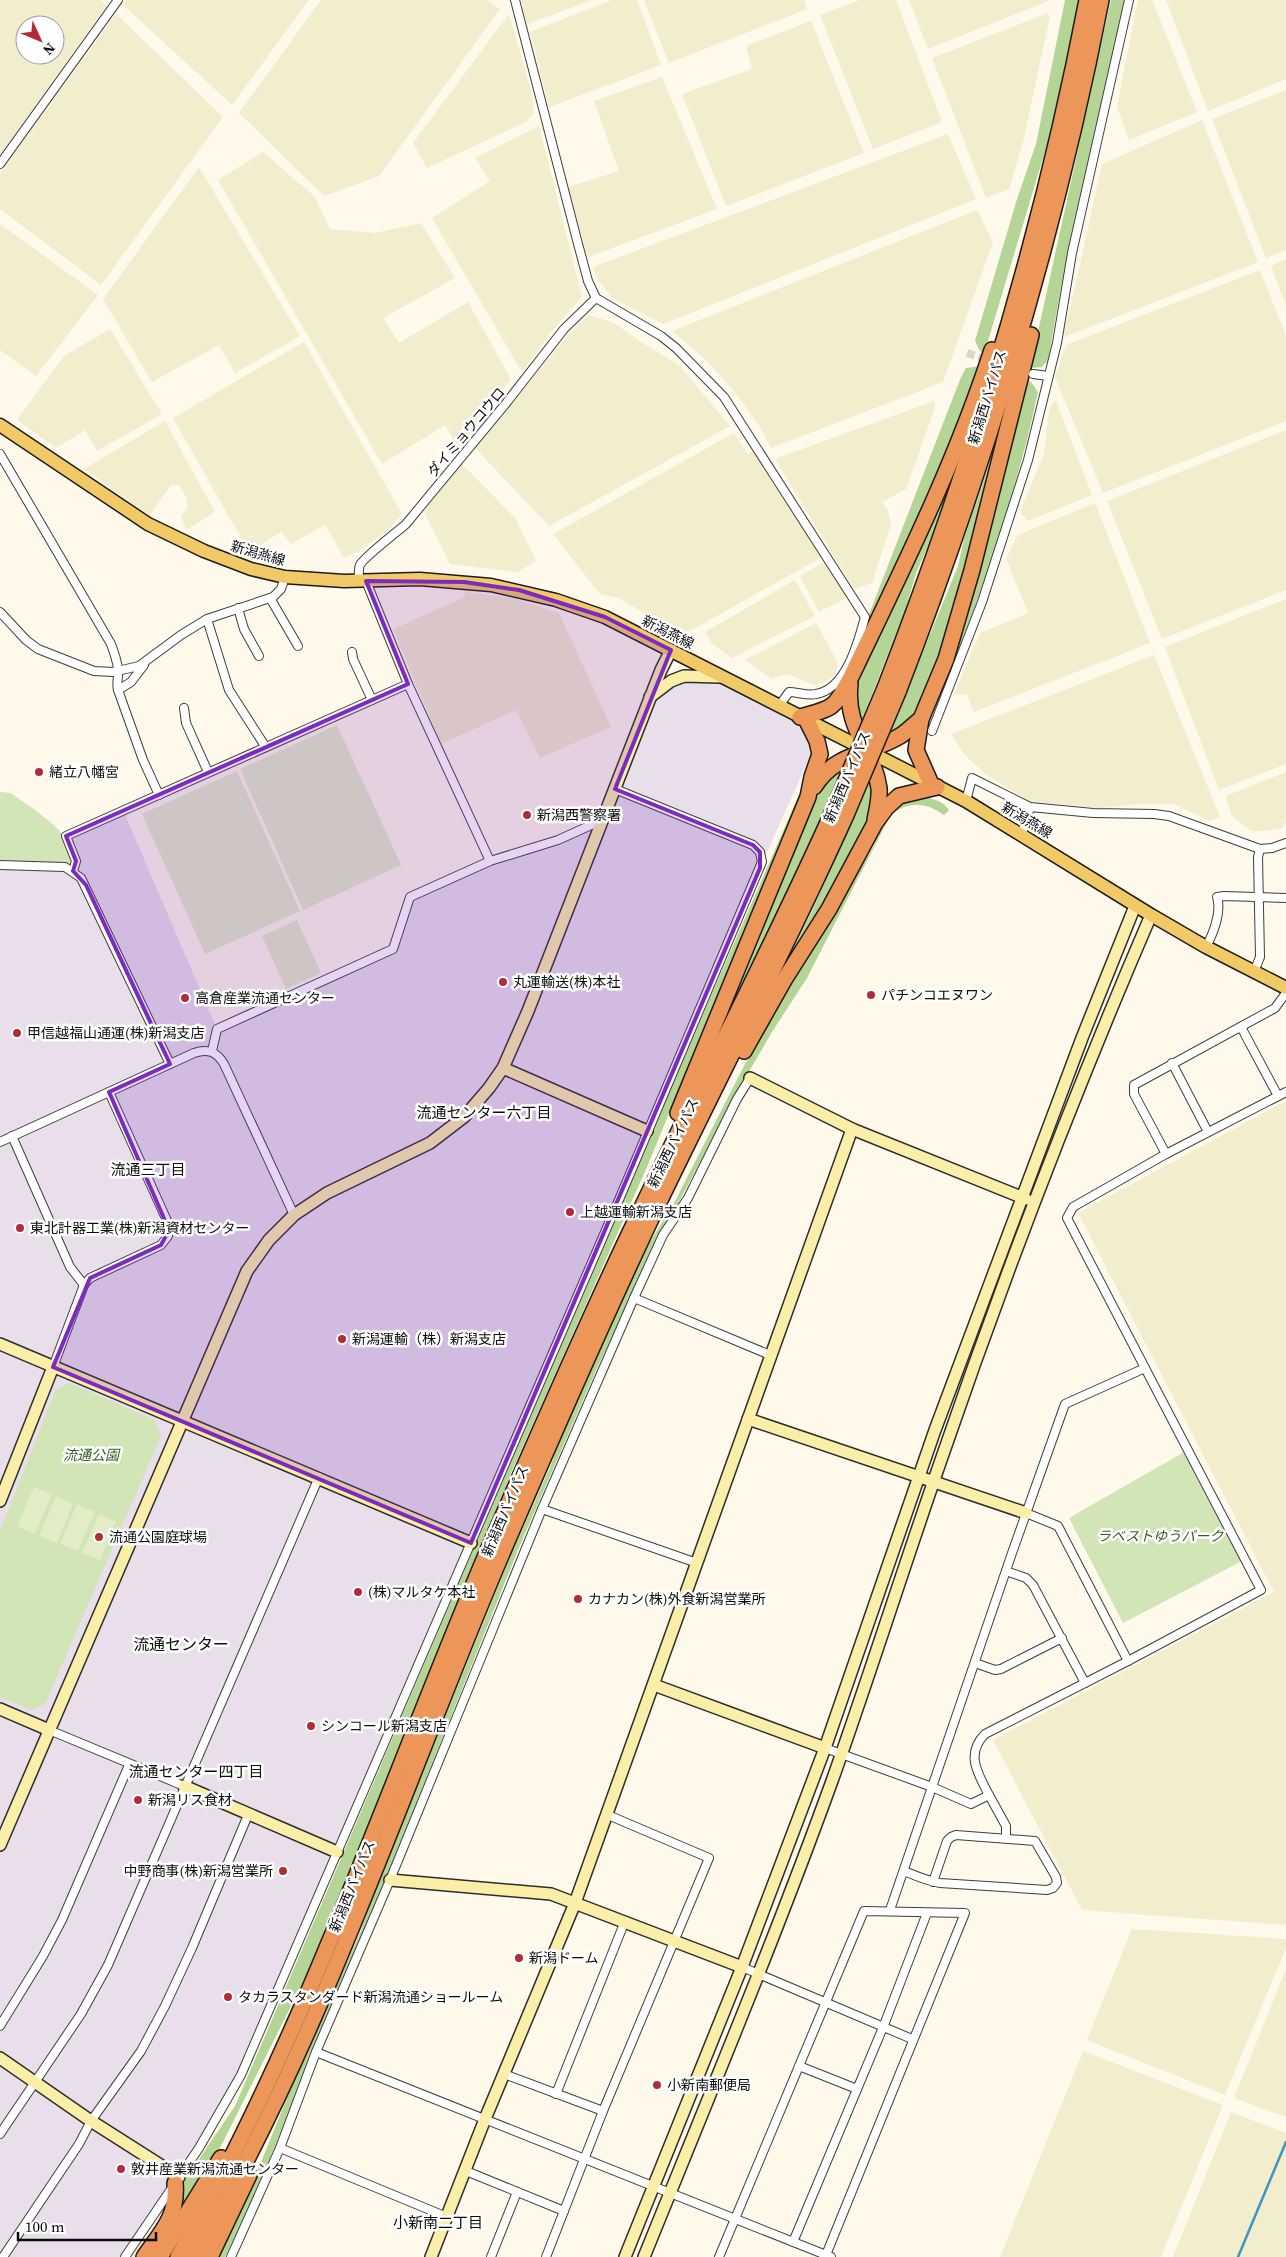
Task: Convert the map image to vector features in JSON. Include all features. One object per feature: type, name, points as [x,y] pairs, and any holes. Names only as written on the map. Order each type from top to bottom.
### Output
[{"type":"highway","name":"新潟西バイパス","points":[[1040,240],[1058,139],[1087,0]]},
{"type":"highway","name":"新潟西バイパス","points":[[178,2257],[234,2153],[300,2012],[485,1558],[570,1362],[645,1216],[793,899],[840,812],[892,690],[1069,153],[1101,0]]},
{"type":"highway","points":[[808,797],[812,776],[820,754],[818,741],[803,718],[832,707],[839,700],[851,677],[923,527],[960,441],[1003,314],[1040,240]]},
{"type":"highway","points":[[645,1216],[784,980],[829,909],[875,823],[886,808],[899,796],[934,785],[916,750],[921,719],[946,659],[972,570],[1034,323],[1040,240]]},
{"type":"highway","points":[[851,677],[850,713],[854,726],[866,749],[879,788],[875,823]]},
{"type":"highway","points":[[645,1216],[689,1085],[737,973],[778,866],[808,797],[818,780],[832,766],[866,749],[899,737],[921,719]]},
{"type":"highway","name":"新潟西バイパス","points":[[194,2257],[247,2159],[278,2094],[356,1914],[498,1563],[645,1216]]},
{"type":"highway","points":[[160,2257],[207,2182],[300,2012]]},
{"type":"highway","points":[[210,2257],[256,2156],[278,2094]]},
{"type":"highway","points":[[144,2257],[174,2210],[177,2198],[177,2180]]},
{"type":"main road","name":"新潟燕線","points":[[0,424],[155,528],[204,552],[251,569],[285,577],[362,581],[420,579],[464,582],[519,590],[556,600],[605,617],[966,801],[1022,834],[1135,906],[1206,947],[1286,988]]},
{"type":"street","points":[[0,164],[118,0]]},
{"type":"street","points":[[515,0],[588,281],[596,298],[661,336],[676,348],[724,398],[866,617],[860,638],[841,679],[823,692],[813,695],[789,692],[779,706]]},
{"type":"street","points":[[932,731],[1005,534],[1028,460],[1057,343],[1072,253],[1130,0]]},
{"type":"street","name":"ダイミョウコウロ","points":[[362,581],[359,567],[363,560],[387,542],[406,524],[507,402],[564,329],[596,298]]},
{"type":"street","points":[[1033,374],[1048,376]]},
{"type":"street","points":[[0,454],[111,644],[117,660],[118,672],[116,682],[118,690],[143,760],[159,795]]},
{"type":"street","points":[[2,617],[38,649],[94,671],[118,672],[139,666],[181,635],[207,619],[270,598],[281,589],[285,577]]},
{"type":"street","points":[[362,581],[490,861]]},
{"type":"street","points":[[270,598],[298,646]]},
{"type":"street","points":[[238,608],[244,629],[259,656]]},
{"type":"street","points":[[207,619],[229,690],[265,746]]},
{"type":"street","points":[[0,1845],[247,1272],[269,1240],[294,1215],[327,1194],[430,1143],[476,1104],[502,1068],[528,1011],[600,821],[671,650]]},
{"type":"street","points":[[352,652],[353,659],[372,700]]},
{"type":"street","points":[[118,690],[131,682],[147,661]]},
{"type":"street","points":[[650,697],[677,678],[684,676],[720,677]]},
{"type":"street","points":[[73,871],[76,861],[66,836],[408,684]]},
{"type":"street","points":[[184,708],[186,723],[208,772]]},
{"type":"street","points":[[966,801],[972,778],[1030,807],[1093,814],[1154,814],[1170,816],[1260,849],[1272,848],[1286,843]]},
{"type":"street","points":[[125,2257],[217,2119],[241,2075],[760,868],[762,857],[758,848],[753,845],[614,789]]},
{"type":"street","points":[[1022,834],[1030,807]]},
{"type":"street","points":[[212,1051],[217,1029],[393,949],[410,896],[490,861],[558,840],[600,821]]},
{"type":"street","points":[[1254,972],[1260,957],[1258,857],[1260,849]]},
{"type":"street","points":[[0,865],[65,867],[73,871],[86,885],[170,1064]]},
{"type":"street","points":[[1206,947],[1213,933],[1219,905],[1217,897],[1286,898]]},
{"type":"street","points":[[625,2257],[742,1967],[825,1748],[918,1478],[1021,1197],[1135,906]]},
{"type":"street","points":[[644,2257],[784,1912],[841,1754],[933,1484],[1035,1203],[1096,1041],[1151,915]]},
{"type":"street","points":[[1166,1154],[1134,1090],[1134,1085],[1276,1008],[1286,993]]},
{"type":"street","points":[[1241,1027],[1278,1096]]},
{"type":"street","points":[[0,1142],[200,1051],[212,1051],[218,1055],[224,1064],[294,1215]]},
{"type":"street","points":[[1172,1063],[1208,1132]]},
{"type":"street","points":[[502,1068],[647,1131]]},
{"type":"street","points":[[231,2257],[280,2148],[316,2052],[390,1880],[542,1509],[634,1298],[664,1235],[688,1198],[737,1099],[750,1078],[852,1130],[1035,1203]]},
{"type":"street","points":[[0,1500],[84,1285],[96,1274],[161,1245],[168,1236],[169,1230],[109,1092]]},
{"type":"street","points":[[1006,1838],[1006,1826],[974,1766],[973,1757],[979,1740],[985,1734],[1261,1590],[1067,1218],[1072,1207],[1166,1154],[1286,1092]]},
{"type":"street","points":[[431,2257],[485,2119],[575,1903],[608,1815],[770,1355],[852,1130]]},
{"type":"street","points":[[12,1136],[70,1267],[84,1285]]},
{"type":"street","points":[[634,1298],[770,1355]]},
{"type":"street","points":[[0,1344],[181,1422],[319,1477],[471,1543]]},
{"type":"street","points":[[890,1910],[1065,1404],[1145,1368]]},
{"type":"street","points":[[748,1419],[933,1484],[1026,1513],[1058,1526],[1128,1661]]},
{"type":"street","points":[[0,2134],[81,2014],[108,1965],[319,1477]]},
{"type":"street","points":[[542,1509],[697,1563]]},
{"type":"street","points":[[1006,1571],[1030,1580],[1085,1683]]},
{"type":"street","points":[[975,1663],[995,1670],[1002,1669],[1062,1638]]},
{"type":"street","points":[[654,1685],[932,1787],[971,1804],[989,1795]]},
{"type":"street","points":[[0,1709],[338,1852]]},
{"type":"street","points":[[0,2026],[39,1964],[62,1920],[129,1765]]},
{"type":"street","points":[[3,2257],[79,2144],[91,2121],[141,2051],[165,2006],[192,1948],[248,1815]]},
{"type":"street","points":[[546,2257],[603,2111],[710,1858],[608,1815]]},
{"type":"street","points":[[904,1871],[933,1882],[1047,1890],[1057,1884],[1056,1877],[1039,1844],[1035,1841],[950,1836],[933,1882]]},
{"type":"street","points":[[390,1880],[551,1894],[676,1940],[884,2025],[912,2039]]},
{"type":"street","points":[[316,2052],[670,2194],[735,2219],[829,2256],[912,2039],[965,1913],[927,1913],[890,1910],[864,1911],[826,2002],[799,2066],[735,2219],[719,2257]]},
{"type":"street","points":[[793,2242],[884,2025],[927,1913]]},
{"type":"street","points":[[556,2094],[625,1921]]},
{"type":"street","points":[[0,2058],[177,2180]]},
{"type":"street","points":[[799,2066],[857,2088]]},
{"type":"street","points":[[504,2074],[603,2111]]},
{"type":"street","points":[[280,2148],[447,2217]]},
{"type":"street","points":[[466,2171],[564,2211]]},
{"type":"street","points":[[491,2257],[517,2192]]},
{"type":"highlighted area","points":[[366,581],[464,582],[519,590],[605,617],[671,650],[615,789],[753,845],[760,852],[760,868],[471,1543],[53,1367],[90,1278],[161,1245],[169,1230],[109,1092],[170,1064],[86,885],[73,871],[76,861],[66,836],[408,684]]},
{"type":"shaded area","points":[[0,0],[100,0],[107,6],[65,64],[65,15],[15,15],[15,65],[65,65],[0,155]]},
{"type":"shaded area","points":[[125,0],[309,0],[232,105],[122,4]]},
{"type":"shaded area","points":[[321,0],[487,0],[500,9],[379,176],[324,196],[239,113]]},
{"type":"shaded area","points":[[521,0],[592,0],[527,24]]},
{"type":"shaded area","points":[[612,0],[637,0],[661,65],[549,107],[530,32]]},
{"type":"shaded area","points":[[644,0],[804,0],[807,9],[669,63]]},
{"type":"shaded area","points":[[860,0],[896,0],[942,122],[873,149],[820,15]]},
{"type":"shaded area","points":[[909,0],[1051,0],[928,49]]},
{"type":"shaded area","points":[[1138,0],[1152,0],[1197,112],[1129,140],[1117,107]]},
{"type":"shaded area","points":[[1166,0],[1286,0],[1286,79],[1208,111]]},
{"type":"shaded area","points":[[1048,13],[1050,17],[1022,146],[1009,189],[986,198],[932,58]]},
{"type":"shaded area","points":[[116,14],[223,117],[101,285],[0,209],[0,174]]},
{"type":"shaded area","points":[[509,14],[531,90],[534,113],[526,122],[427,168],[413,143]]},
{"type":"shaded area","points":[[811,21],[864,153],[726,206],[682,94],[752,69],[746,46]]},
{"type":"shaded area","points":[[662,77],[717,209],[588,257],[568,187],[619,171],[594,101]]},
{"type":"shaded area","points":[[1286,90],[1286,250],[1266,258],[1212,119]]},
{"type":"shaded area","points":[[1202,120],[1258,262],[1062,338],[1102,164]]},
{"type":"shaded area","points":[[539,126],[582,297],[551,332],[522,372],[432,218],[490,181],[475,158]]},
{"type":"shaded area","points":[[948,134],[976,199],[663,324],[614,299],[598,281],[593,267]]},
{"type":"shaded area","points":[[263,152],[315,197],[330,229],[376,233],[421,223],[455,278],[383,318],[399,343],[468,302],[511,379],[459,448],[445,425],[382,464],[218,180]]},
{"type":"shaded area","points":[[199,167],[300,336],[235,373],[219,345],[152,382],[103,299]]},
{"type":"shaded area","points":[[977,210],[993,242],[943,382],[771,448],[760,427],[735,392],[705,359],[672,331]]},
{"type":"shaded area","points":[[0,224],[98,295],[36,376],[0,350]]},
{"type":"shaded area","points":[[1286,259],[1286,306],[1271,266]]},
{"type":"shaded area","points":[[1260,270],[1286,336],[1286,421],[1103,493],[1055,377],[1066,345]]},
{"type":"shaded area","points":[[589,315],[614,323],[679,365],[730,426],[549,526],[475,448],[570,333]]},
{"type":"shaded area","points":[[110,329],[162,414],[97,451],[85,430],[56,448],[17,420],[64,356]]},
{"type":"shaded area","points":[[304,342],[402,514],[390,528],[361,550],[344,558],[325,525],[291,544],[281,532],[249,552],[173,418]]},
{"type":"shaded area","points":[[934,401],[935,408],[906,489],[882,502],[888,511],[891,524],[872,583],[854,589],[775,459]]},
{"type":"shaded area","points":[[1056,401],[1092,495],[1028,521],[1020,512],[1044,454],[1049,411],[1053,402]]},
{"type":"shaded area","points":[[165,421],[215,512],[186,530],[181,516],[188,507],[186,497],[179,485],[172,485],[168,489],[150,515],[84,469]]},
{"type":"shaded area","points":[[1286,430],[1286,590],[1162,639],[1107,501]]},
{"type":"shaded area","points":[[734,433],[748,454],[753,451],[822,557],[681,636],[619,598],[600,594],[553,534]]},
{"type":"shaded area","points":[[462,464],[515,518],[536,561],[517,572],[450,564],[424,511]]},
{"type":"shaded area","points":[[1095,503],[1150,643],[974,712],[967,695],[954,694],[980,633],[1028,613],[1006,558],[1018,535]]},
{"type":"shaded area","points":[[825,562],[848,597],[819,612],[800,576]]},
{"type":"shaded area","points":[[795,580],[815,616],[732,658],[713,645],[705,632]]},
{"type":"shaded area","points":[[466,592],[513,598],[559,613],[611,727],[540,758],[516,710],[441,744],[393,629],[463,598]]},
{"type":"shaded area","points":[[1286,599],[1286,764],[1219,790],[1165,647]]},
{"type":"shaded area","points":[[816,623],[838,663],[833,677],[824,682],[816,685],[787,674],[772,679],[745,660]]},
{"type":"shaded area","points":[[1154,655],[1220,817],[1210,821],[1174,804],[1140,804],[1098,808],[1028,801],[984,773],[964,754],[951,734]]},
{"type":"shaded area","points":[[701,671],[779,706],[817,741],[760,868],[241,2075],[128,2257],[0,2257],[0,865],[123,810],[217,1029],[393,949],[410,897],[600,821],[650,697]]},
{"type":"shaded area","points":[[1286,772],[1286,822],[1281,828],[1251,831],[1232,816],[1226,796]]},
{"type":"shaded area","points":[[1286,1101],[1286,1925],[1082,1910],[993,1740],[1274,1592],[1078,1213]]},
{"type":"shaded area","points":[[1132,1929],[1286,1939],[1286,1948],[1225,2095],[1087,2040]]},
{"type":"shaded area","points":[[1286,1969],[1286,2117],[1234,2098]]},
{"type":"shaded area","points":[[1083,2051],[1223,2105],[1161,2257],[1000,2257]]},
{"type":"shaded area","points":[[1231,2112],[1286,2133],[1286,2257],[1173,2257]]},
{"type":"green space","points":[[1065,0],[1079,0],[1050,135],[984,354],[980,351],[975,341],[1017,199],[1036,144]]},
{"type":"green space","points":[[1111,0],[1124,0],[1061,287],[1048,360],[1042,367],[1030,368]]},
{"type":"green space","points":[[980,366],[947,455],[844,679],[961,377],[966,368]]},
{"type":"green space","points":[[1026,379],[1031,382],[1038,392],[1019,470],[1008,509],[969,624],[940,699],[972,599]]},
{"type":"green space","points":[[968,433],[934,533],[916,573],[905,611],[859,727],[853,693],[861,669]]},
{"type":"green space","points":[[995,447],[956,615],[915,716],[888,737],[958,566],[964,539]]},
{"type":"green space","points":[[337,725],[401,865],[303,910],[240,769]]},
{"type":"green space","points":[[816,756],[647,1167],[511,1473],[344,1886],[327,1920],[317,1954],[211,2166],[181,2210],[182,2184],[235,2106],[689,1046]]},
{"type":"green space","points":[[844,765],[794,879],[720,1029],[798,835],[825,781]]},
{"type":"green space","points":[[237,771],[300,911],[205,954],[142,814]]},
{"type":"green space","points":[[873,775],[876,806],[861,840],[771,994],[812,911]]},
{"type":"green space","points":[[0,792],[11,793],[55,826],[71,847],[74,859],[73,871],[0,864]]},
{"type":"green space","points":[[910,795],[926,797],[937,801],[949,810],[944,815],[931,808],[912,805],[891,814],[807,978],[772,1032],[740,1087],[659,1239],[598,1366],[520,1545],[364,1933],[245,2218],[225,2257],[217,2257],[243,2207],[295,2078],[360,1933],[375,1889],[511,1555],[551,1465],[563,1430],[644,1252],[674,1203],[744,1066],[800,967],[872,849],[890,811]]},
{"type":"green space","points":[[297,920],[321,973],[286,989],[262,936]]},
{"type":"green space","name":"流通公園","points":[[69,1383],[155,1420],[161,1436],[45,1704],[31,1710],[0,1697],[0,1531],[56,1389]]},
{"type":"green space","name":"ラベストゆうパーク","points":[[1186,1451],[1242,1561],[1123,1623],[1069,1518]]},
{"type":"green space","points":[[34,1487],[52,1494],[35,1534],[17,1526]]},
{"type":"green space","points":[[56,1496],[73,1504],[57,1543],[39,1536]]},
{"type":"green space","name":"流通公園庭球場","points":[[77,1504],[95,1512],[78,1551],[60,1544]]},
{"type":"green space","name":"流通公園庭球場","points":[[99,1514],[116,1521],[100,1560],[82,1553]]},
{"type":"waterway","points":[[1238,2257],[1286,2142]]},
{"type":"tunnel","points":[[967,353],[991,361]]},
{"type":"place","name":"緒立八幡宮","points":[[39,772]]},
{"type":"place","name":"新潟西警察署","points":[[527,815]]},
{"type":"place","name":"丸運輸送(株)本社","points":[[503,982]]},
{"type":"place","name":"パチンコエヌワン","points":[[871,995]]},
{"type":"place","name":"高倉産業流通センター","points":[[185,998]]},
{"type":"place","name":"甲信越福山通運(株)新潟支店","points":[[17,1033]]},
{"type":"place","name":"上越運輸新潟支店","points":[[570,1212]]},
{"type":"place","name":"東北計器工業(株)新潟資材センター","points":[[20,1228]]},
{"type":"place","name":"新潟運輸（株）新潟支店","points":[[342,1339]]},
{"type":"place","name":"流通公園庭球場","points":[[99,1537]]},
{"type":"place","name":"(株)マルタケ本社","points":[[358,1592]]},
{"type":"place","name":"カナカン(株)外食新潟営業所","points":[[578,1599]]},
{"type":"place","name":"シンコール新潟支店","points":[[311,1726]]},
{"type":"place","name":"新潟リス食材","points":[[138,1800]]},
{"type":"place","name":"中野商事(株)新潟営業所","points":[[283,1871]]},
{"type":"place","name":"新潟ドーム","points":[[519,1958]]},
{"type":"place","name":"タカラスタンダード新潟流通ショールーム","points":[[228,1997]]},
{"type":"place","name":"小新南郵便局","points":[[657,2085]]},
{"type":"place","name":"敦井産業新潟流通センター","points":[[121,2169]]},
{"type":"district","name":"流通センター六丁目","points":[[484,1113]]},
{"type":"district","name":"流通三丁目","points":[[148,1170]]},
{"type":"district","name":"流通センター","points":[[181,1644]]},
{"type":"district","name":"流通センター四丁目","points":[[196,1772]]},
{"type":"district","name":"小新南二丁目","points":[[438,2223]]}]
